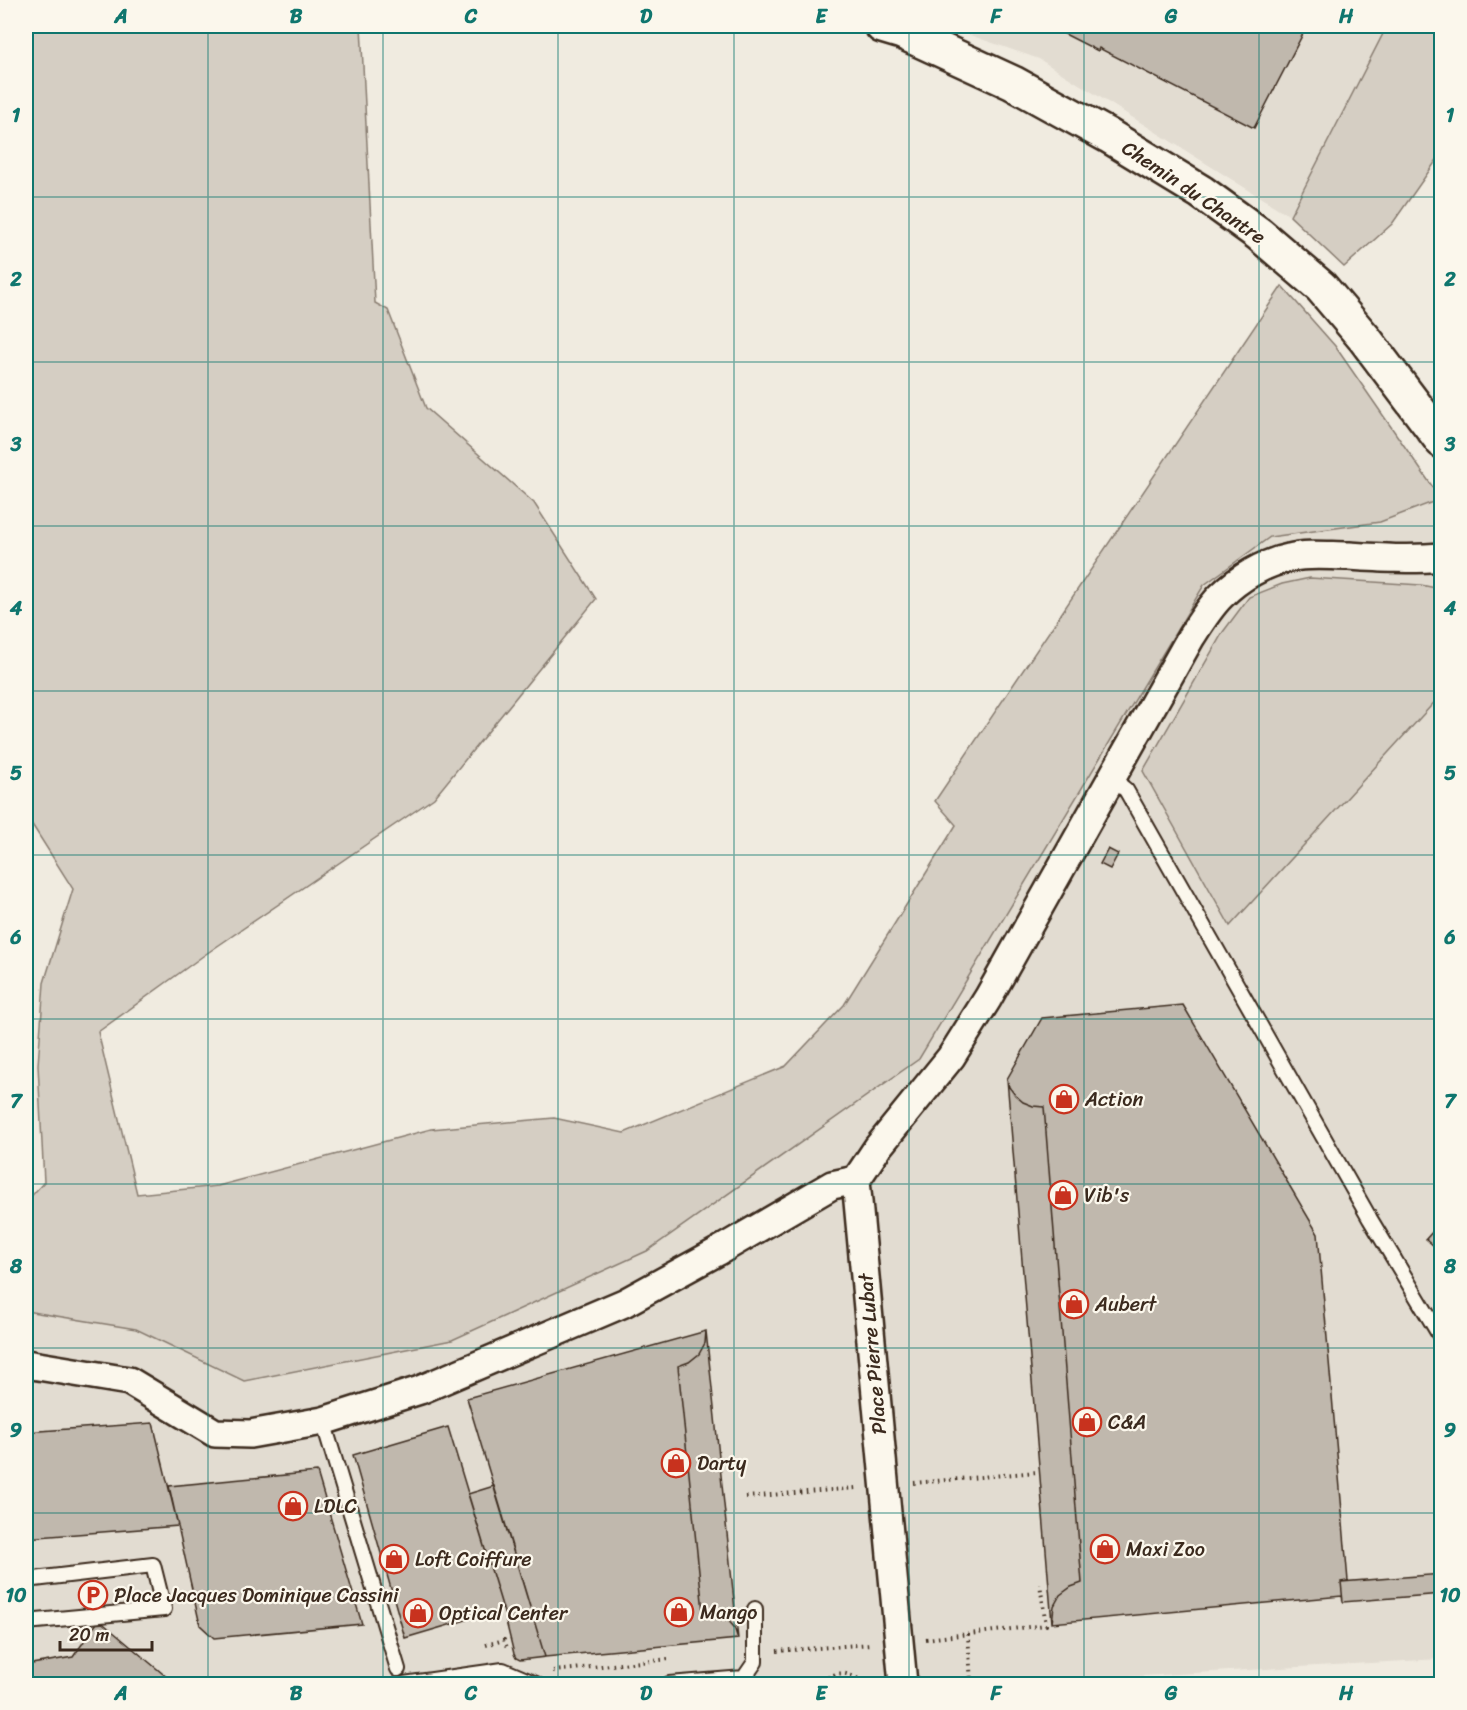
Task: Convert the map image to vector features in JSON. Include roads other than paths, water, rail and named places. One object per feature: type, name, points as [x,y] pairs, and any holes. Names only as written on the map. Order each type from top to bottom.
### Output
[{"type":"street","name":"Chemin du Chantre","points":[[882,26],[902,32],[1013,83],[1109,136],[1201,192],[1259,234],[1321,287],[1365,339],[1442,441]]},
{"type":"street","points":[[26,1364],[129,1381],[215,1433],[250,1434],[323,1421],[420,1390],[614,1308],[717,1252],[832,1185],[856,1180],[878,1147],[951,1057],[988,998],[1205,615],[1221,596],[1241,579],[1266,566],[1289,558],[1317,555],[1442,558]]},
{"type":"street","name":"Place Pierre Lubat","points":[[856,1180],[903,1684]]},
{"type":"lane","points":[[1111,778],[1126,790],[1370,1219],[1442,1339]]},
{"type":"lane","points":[[323,1421],[398,1669]]},
{"type":"lane","points":[[26,1580],[153,1565],[164,1609],[26,1622]]},
{"type":"lane","points":[[669,1684],[744,1678],[755,1662],[755,1609]]},
{"type":"lane","points":[[404,1684],[503,1670],[536,1684]]},
{"type":"place","name":"Action","points":[[1064,1099]]},
{"type":"place","name":"Vib's","points":[[1063,1195]]},
{"type":"place","name":"Aubert","points":[[1074,1304]]},
{"type":"place","name":"C&A","points":[[1087,1422]]},
{"type":"place","name":"Darty","points":[[676,1463]]},
{"type":"place","name":"LDLC","points":[[293,1506]]},
{"type":"place","name":"Maxi Zoo","points":[[1105,1549]]},
{"type":"place","name":"Loft Coiffure","points":[[394,1559]]},
{"type":"place","name":"Place Jacques Dominique Cassini","points":[[93,1595]]},
{"type":"place","name":"Mango","points":[[679,1612]]},
{"type":"place","name":"Optical Center","points":[[418,1613]]}]
